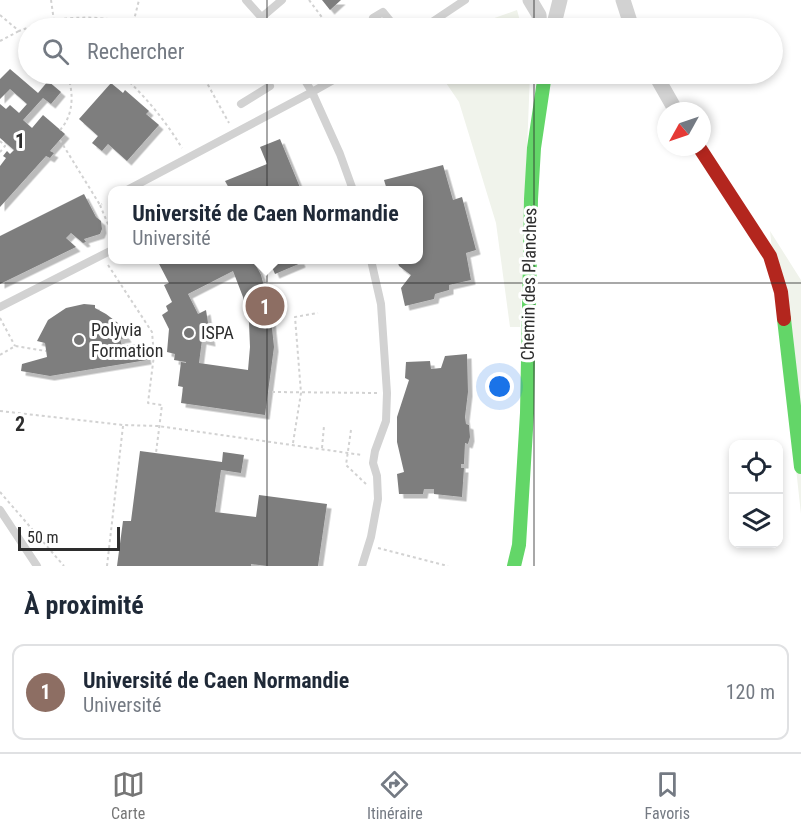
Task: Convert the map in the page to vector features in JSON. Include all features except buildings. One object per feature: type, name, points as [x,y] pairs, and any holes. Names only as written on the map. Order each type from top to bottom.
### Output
[{"type":"street","points":[[530,0],[539,18]]},
{"type":"street","points":[[556,18],[560,0]]},
{"type":"street","points":[[623,0],[629,18]]},
{"type":"street","name":"Chemin des Planches","points":[[514,566],[519,546],[527,413],[530,211],[534,148],[544,84]]},
{"type":"street","points":[[661,84],[671,102]]},
{"type":"street","points":[[705,156],[770,256],[781,292],[801,467]]},
{"type":"lane","points":[[246,0],[262,17],[282,0]]},
{"type":"lane","points":[[438,18],[465,0]]},
{"type":"lane","points":[[373,18],[383,12],[388,18]]},
{"type":"lane","points":[[307,84],[340,154],[352,186]]},
{"type":"lane","points":[[135,186],[326,84]]},
{"type":"lane","points":[[241,104],[270,87]]},
{"type":"lane","points":[[0,307],[108,253]]},
{"type":"lane","points":[[362,566],[378,499],[377,476],[373,463],[376,446],[386,421],[387,393],[381,304],[372,264]]},
{"type":"lane","points":[[0,510],[37,566]]},
{"type":"path","points":[[51,0],[54,18]]},
{"type":"path","points":[[134,18],[139,0]]},
{"type":"path","points":[[309,0],[322,18]]},
{"type":"path","points":[[0,15],[18,31],[0,41]]},
{"type":"path","points":[[60,130],[68,121],[72,96],[69,84]]},
{"type":"path","points":[[131,84],[169,127],[188,158]]},
{"type":"path","points":[[208,84],[235,133]]},
{"type":"path","points":[[60,140],[100,205],[108,226]]},
{"type":"path","points":[[0,141],[5,146],[0,152]]},
{"type":"path","points":[[100,205],[108,202]]},
{"type":"path","points":[[108,258],[107,263],[152,332],[154,355],[148,403],[162,405],[156,453]]},
{"type":"path","points":[[293,444],[301,393],[295,316],[318,313]]},
{"type":"path","points":[[0,318],[15,346]]},
{"type":"path","points":[[0,355],[15,346],[46,351]]},
{"type":"path","points":[[272,392],[387,393]]},
{"type":"path","points":[[0,411],[123,425],[158,426],[374,456]]},
{"type":"path","points":[[106,566],[123,425]]},
{"type":"path","points":[[322,448],[324,426]]},
{"type":"path","points":[[351,430],[346,465],[366,483],[369,491]]},
{"type":"path","points":[[0,492],[64,566]]},
{"type":"path","points":[[369,544],[448,566]]},
{"type":"shaded area","points":[[517,10],[519,18],[494,18]]},
{"type":"shaded area","points":[[447,84],[530,84],[520,327],[510,327],[496,223],[459,102]]},
{"type":"shaded area","points":[[770,231],[801,280],[801,514]]},
{"type":"traffic: fast","points":[[514,566],[519,545],[527,413],[534,148],[544,84]]},
{"type":"traffic: fast","points":[[784,319],[801,467]]},
{"type":"traffic: jam","points":[[705,156],[770,256],[781,292],[784,319]]},
{"type":"place","name":"Université de Caen Normandie","points":[[265,306]]},
{"type":"place","name":"ISPA","points":[[189,333]]},
{"type":"place","name":"Polyvia Formation","points":[[79,340]]}]
